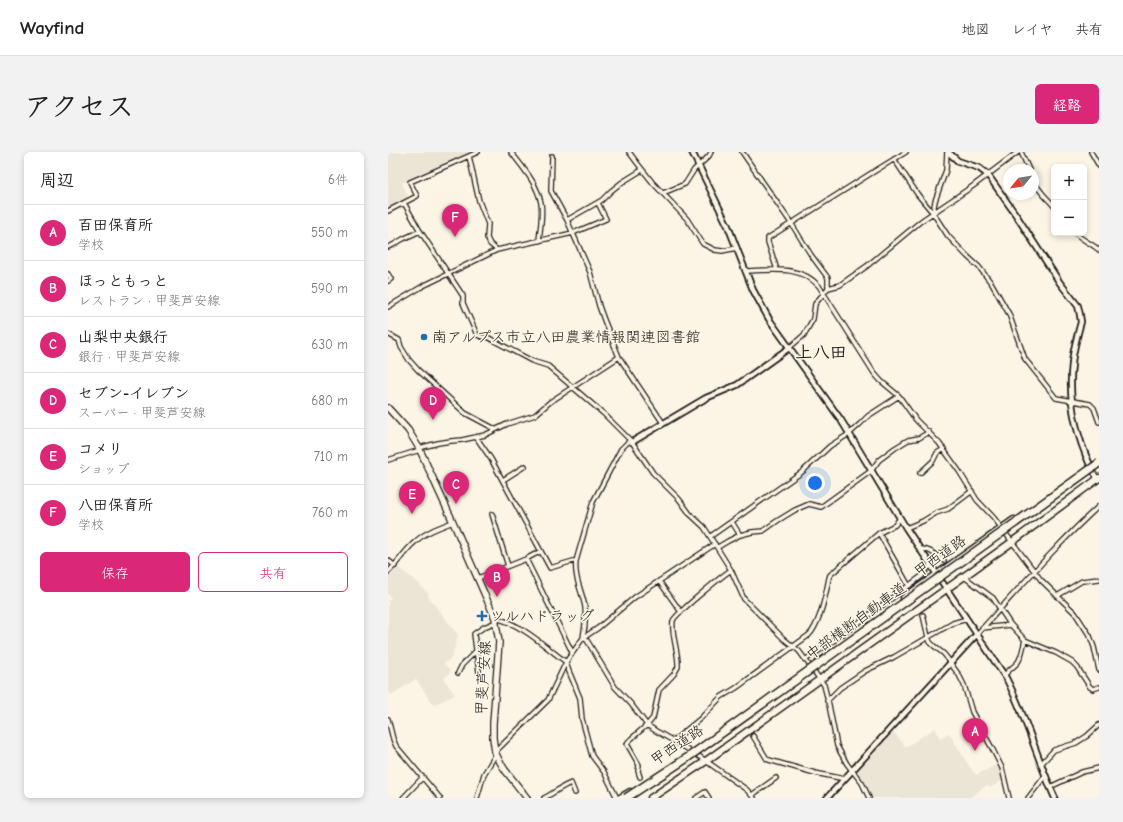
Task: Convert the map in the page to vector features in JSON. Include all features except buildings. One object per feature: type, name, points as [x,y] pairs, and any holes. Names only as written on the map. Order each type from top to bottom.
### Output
[{"type":"highway","name":"甲西道路","points":[[620,798],[691,751],[810,667],[937,574],[1099,459]]},
{"type":"highway","name":"中部横断自動車道","points":[[626,798],[693,754],[1099,463]]},
{"type":"highway","name":"中部横断自動車道","points":[[631,798],[688,761],[1099,466]]},
{"type":"highway","name":"甲西道路","points":[[650,798],[706,761],[1099,479]]},
{"type":"main road","name":"甲斐芦安線","points":[[389,409],[408,430],[419,449],[496,620],[499,642],[492,732],[496,753],[505,770],[526,798]]},
{"type":"street","points":[[388,211],[417,196],[410,182],[478,152]]},
{"type":"street","points":[[511,152],[532,180],[539,197],[542,216],[539,241]]},
{"type":"street","points":[[629,152],[642,170],[686,219],[703,244],[715,250],[722,251],[737,248]]},
{"type":"street","points":[[692,152],[728,226],[753,290],[766,313],[789,348],[841,420],[906,528],[947,588],[1016,696],[1045,776],[1055,798]]},
{"type":"street","points":[[663,193],[683,185],[698,165],[709,156],[711,152]]},
{"type":"street","points":[[742,152],[828,278],[828,288]]},
{"type":"street","points":[[777,270],[768,238],[906,152]]},
{"type":"street","points":[[933,213],[934,201],[946,170],[947,152]]},
{"type":"street","points":[[947,152],[958,161],[979,168],[988,176],[1016,215],[1060,283],[1078,306],[1081,322],[1072,365],[1072,401],[1080,440],[1090,466],[1099,479]]},
{"type":"street","points":[[776,778],[753,797],[747,790],[706,761],[666,738],[648,725],[615,687],[584,638],[586,614],[575,570],[576,561],[593,502],[621,449],[628,442],[632,442],[706,398],[737,385],[789,348],[804,335],[813,319],[814,304],[828,288],[840,285],[867,266],[933,213],[988,176],[1018,152]]},
{"type":"street","points":[[1021,152],[1026,164]]},
{"type":"street","points":[[1091,152],[1099,166]]},
{"type":"street","points":[[551,155],[551,191],[567,220],[590,272],[601,313],[619,357],[663,423]]},
{"type":"street","points":[[469,156],[480,201],[488,224],[487,238],[490,244],[497,250]]},
{"type":"street","points":[[894,159],[918,196],[933,213],[948,236],[979,267],[992,284],[1009,314],[1025,359],[1056,398],[1090,404],[1094,408],[1099,422]]},
{"type":"street","points":[[567,220],[598,203],[621,183],[642,170]]},
{"type":"street","points":[[1039,192],[1051,203]]},
{"type":"street","points":[[404,203],[420,231],[463,296],[463,303],[477,335],[487,337],[532,361],[548,366],[573,387],[604,414],[632,442],[653,473],[679,499],[690,514],[704,527],[731,570],[744,598],[784,639],[799,651],[824,685],[837,746],[852,771],[862,783],[869,798]]},
{"type":"street","points":[[388,307],[423,286],[497,250],[573,233],[606,219],[598,203]]},
{"type":"street","points":[[388,246],[393,245],[420,231]]},
{"type":"street","points":[[1078,236],[1099,250]]},
{"type":"street","points":[[745,271],[791,270],[816,282],[881,381],[899,396],[916,420],[944,449],[984,508],[1002,528],[1044,584],[1075,613],[1090,636],[1098,656],[1099,670]]},
{"type":"street","points":[[388,274],[391,279],[388,281]]},
{"type":"street","points":[[388,334],[399,340],[401,347],[409,360],[418,370],[465,413],[496,429]]},
{"type":"street","points":[[388,460],[438,443],[485,435],[506,424],[535,415],[550,402],[619,357]]},
{"type":"street","points":[[711,536],[802,472],[830,446],[849,434],[868,416],[899,396]]},
{"type":"street","points":[[477,798],[484,774],[496,753],[548,700],[566,662],[584,638],[635,597],[717,546],[740,535],[763,531],[795,510],[810,504],[821,507],[871,471],[879,460],[895,448],[908,440],[919,438],[929,432]]},
{"type":"street","points":[[476,437],[503,480],[550,568],[576,561]]},
{"type":"street","points":[[920,473],[933,461],[937,453],[944,449]]},
{"type":"street","points":[[503,480],[525,466]]},
{"type":"street","points":[[906,528],[923,521],[936,513],[948,509],[972,491]]},
{"type":"street","points":[[827,798],[1034,572],[1099,506]]},
{"type":"street","points":[[492,514],[508,566]]},
{"type":"street","points":[[673,741],[701,718],[721,697],[809,636],[815,627],[823,604],[830,575],[878,534],[895,525],[900,518]]},
{"type":"street","points":[[388,572],[395,566],[414,542],[453,522]]},
{"type":"street","points":[[732,522],[740,535]]},
{"type":"street","points":[[878,534],[909,586]]},
{"type":"street","points":[[920,549],[923,548],[944,561]]},
{"type":"street","points":[[478,578],[526,559],[541,551]]},
{"type":"street","points":[[526,559],[572,652]]},
{"type":"street","points":[[388,560],[395,566]]},
{"type":"street","points":[[805,660],[839,638],[909,586],[922,576],[931,564]]},
{"type":"street","points":[[640,777],[638,771],[639,765],[627,744],[648,725],[653,718],[659,690],[674,674],[678,667],[673,620],[731,570]]},
{"type":"street","points":[[963,576],[993,598],[1011,625],[1025,640],[1067,658],[1077,667],[1090,687],[1093,689],[1099,687]]},
{"type":"street","points":[[1057,596],[1082,581],[1099,579]]},
{"type":"street","points":[[659,581],[681,612]]},
{"type":"street","points":[[923,615],[928,637],[934,646],[944,654],[959,675],[972,712],[1002,768],[1009,798]]},
{"type":"street","points":[[827,701],[840,688],[865,671],[953,623],[967,619]]},
{"type":"street","points":[[479,672],[474,634],[484,626],[496,620],[506,620],[530,634],[566,662],[580,698],[582,719],[592,756],[604,772],[616,798]]},
{"type":"street","points":[[982,628],[1011,625]]},
{"type":"street","points":[[1004,676],[1018,662],[1025,640]]},
{"type":"street","points":[[458,673],[462,665],[476,651]]},
{"type":"street","points":[[388,719],[396,746],[440,798]]},
{"type":"street","points":[[1041,764],[1054,750],[1076,743],[1099,725]]},
{"type":"street","points":[[753,736],[769,760],[815,773],[845,779]]},
{"type":"street","points":[[1050,787],[1082,772],[1099,768]]},
{"type":"street","points":[[1028,798],[1045,776]]},
{"type":"street","points":[[403,798],[423,777]]},
{"type":"street","points":[[544,798],[571,783],[575,793]]},
{"type":"street","points":[[696,798],[705,792],[709,798]]},
{"type":"shaded area","points":[[388,152],[474,152],[402,183],[409,199],[388,209]]},
{"type":"shaded area","points":[[396,566],[417,582],[428,593],[428,596],[458,635],[452,657],[444,664],[451,671],[444,679],[455,695],[433,705],[416,679],[391,695],[388,691],[388,600],[391,598],[388,594],[388,574]]},
{"type":"shaded area","points":[[935,728],[940,738],[949,733],[976,775],[998,764],[1004,779],[990,788],[988,785],[970,798],[871,798],[857,770],[892,730],[906,747]]},
{"type":"place","name":"八田保育所","points":[[455,237]]},
{"type":"place","name":"南アルプス市立八田農業情報関連図書館","points":[[424,337]]},
{"type":"place","name":"セブン-イレブン","points":[[433,420]]},
{"type":"place","name":"山梨中央銀行","points":[[456,504]]},
{"type":"place","name":"コメリ","points":[[412,514]]},
{"type":"place","name":"ほっともっと","points":[[497,597]]},
{"type":"place","name":"ツルハドラッグ","points":[[482,616]]},
{"type":"place","name":"百田保育所","points":[[975,751]]},
{"type":"district","name":"上八田","points":[[821,352]]}]
